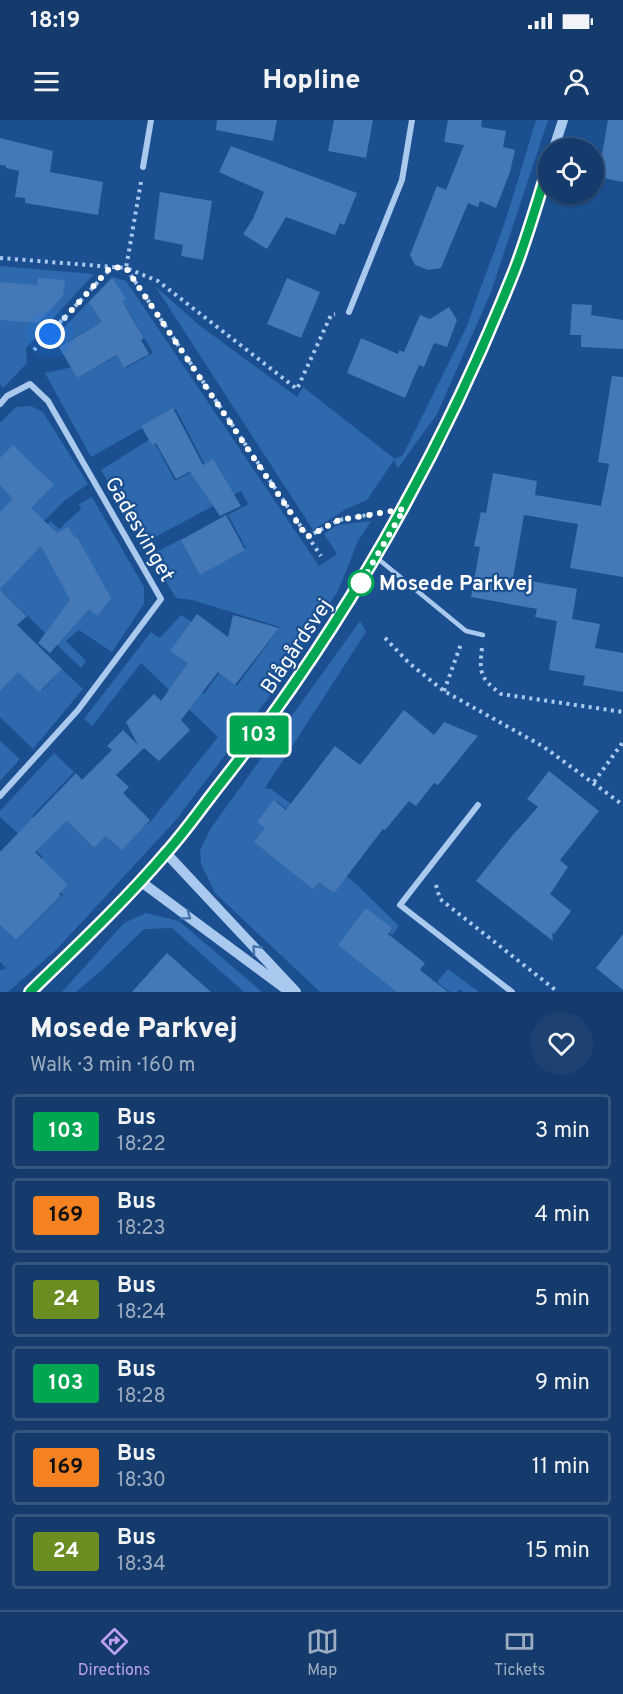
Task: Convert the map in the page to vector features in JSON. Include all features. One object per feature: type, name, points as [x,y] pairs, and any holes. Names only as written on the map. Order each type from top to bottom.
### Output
[{"type":"street","points":[[143,167],[151,120]]},
{"type":"street","points":[[349,312],[402,180],[412,120]]},
{"type":"street","points":[[557,138],[562,120]]},
{"type":"street","name":"Blågårdsvej","points":[[30,992],[166,854],[261,732],[317,652],[404,509],[463,389],[516,267],[538,199]]},
{"type":"street","name":"Gadesvinget","points":[[0,404],[7,396],[30,384],[48,401],[160,599],[78,710],[0,796]]},
{"type":"street","points":[[478,804],[400,905],[512,992]]},
{"type":"street","points":[[166,854],[296,992]]},
{"type":"street","points":[[140,881],[290,992]]},
{"type":"lane","points":[[376,558],[466,631],[483,635]]},
{"type":"path","points":[[143,167],[126,268],[321,556]]},
{"type":"path","points":[[0,258],[126,268],[158,280],[297,389],[331,315],[349,312]]},
{"type":"path","points":[[34,350],[111,267]]},
{"type":"path","points":[[307,537],[339,520],[404,509]]},
{"type":"path","points":[[444,691],[466,631]]},
{"type":"path","points":[[483,635],[479,670],[488,684],[501,694],[623,712]]},
{"type":"path","points":[[385,638],[409,663],[444,691],[544,747],[623,805]]},
{"type":"path","points":[[594,782],[623,741]]},
{"type":"path","points":[[432,864],[440,899],[558,992]]},
{"type":"shaded area","points":[[536,120],[548,120],[542,138],[538,138],[538,150],[491,292],[437,414],[398,468],[394,460],[367,500],[346,509],[313,530],[155,286],[199,325],[297,397],[303,387],[395,459],[403,455],[466,328],[506,219]]},
{"type":"shaded area","points":[[0,266],[94,274],[26,348],[27,363],[3,388],[0,384]]},
{"type":"shaded area","points":[[112,277],[126,281],[319,566],[337,554],[324,534],[337,525],[371,521],[358,541],[338,591],[266,701],[176,820],[56,950],[8,992],[0,992],[0,970],[7,969],[0,962],[0,925],[16,940],[63,895],[34,868],[43,857],[0,817],[0,811],[54,753],[74,772],[32,816],[51,836],[67,821],[94,848],[125,817],[139,831],[151,821],[218,737],[141,663],[92,726],[84,719],[151,632],[160,638],[181,615],[192,622],[178,640],[197,656],[181,678],[204,694],[220,672],[237,686],[280,627],[192,600],[176,598],[150,555],[182,539],[202,573],[246,548],[228,515],[248,504],[241,491],[144,543],[101,470],[152,438],[175,481],[205,465],[176,409],[91,457],[45,373],[73,367],[79,377],[118,355],[126,368],[153,353],[127,308],[61,345],[44,349]]},
{"type":"shaded area","points":[[31,406],[43,412],[88,484],[64,501],[42,523],[27,508],[0,463],[0,423],[16,407]]},
{"type":"shaded area","points":[[0,476],[21,497],[30,541],[51,521],[59,529],[81,509],[79,504],[92,497],[144,587],[144,604],[112,652],[79,630],[66,641],[86,661],[81,668],[4,593],[0,596]]},
{"type":"shaded area","points":[[360,621],[366,632],[265,788],[271,789],[325,829],[292,813],[276,801],[266,814],[355,883],[399,926],[392,935],[376,921],[401,992],[320,992],[215,893],[201,864],[200,850],[211,828]]},
{"type":"shaded area","points":[[0,651],[42,690],[62,669],[83,689],[33,749],[0,717]]},
{"type":"shaded area","points":[[0,741],[20,759],[0,781]]},
{"type":"shaded area","points":[[146,913],[179,921],[262,992],[244,992],[172,928],[144,929],[76,992],[62,992],[124,923]]},
{"type":"shaded area","points":[[448,969],[479,992],[463,992],[459,989],[457,992],[450,992],[437,982]]},
{"type":"building","points":[[217,120],[277,120],[273,141],[216,130]]},
{"type":"building","points":[[334,120],[373,120],[366,158],[328,151]]},
{"type":"building","points":[[448,120],[482,120],[481,127],[506,131],[503,147],[515,150],[510,172],[496,208],[480,201],[478,207],[468,203],[441,268],[428,270],[415,265],[410,255],[437,186],[446,190],[464,145],[444,142]]},
{"type":"building","points":[[608,120],[623,120],[623,182],[604,178],[604,143]]},
{"type":"building","points":[[0,138],[53,151],[50,172],[103,182],[98,215],[25,203],[25,198],[15,197],[19,171],[0,165]]},
{"type":"building","points":[[231,146],[357,193],[344,225],[340,223],[335,235],[286,217],[267,249],[243,234],[253,219],[264,192],[219,172]]},
{"type":"building","points":[[160,192],[212,201],[203,260],[181,256],[183,245],[154,239]]},
{"type":"building","points":[[38,278],[65,280],[63,296],[38,323],[0,320],[0,282],[37,285]]},
{"type":"building","points":[[112,278],[126,299],[122,301],[144,338],[141,340],[149,354],[124,368],[117,355],[77,378],[59,347],[102,322],[89,302]]},
{"type":"building","points":[[287,278],[320,292],[301,338],[267,324]]},
{"type":"building","points":[[572,304],[592,305],[591,315],[623,320],[623,349],[581,347],[581,335],[570,335]]},
{"type":"building","points":[[449,307],[457,320],[447,347],[434,343],[424,367],[419,365],[405,398],[347,373],[361,338],[398,354],[399,350],[404,352],[420,315],[430,319]]},
{"type":"building","points":[[612,376],[623,377],[623,577],[570,568],[578,524],[524,515],[513,578],[577,589],[572,619],[600,624],[595,648],[623,653],[623,692],[583,685],[585,676],[549,670],[557,621],[535,617],[537,609],[471,597],[480,547],[474,546],[481,512],[486,513],[493,473],[537,481],[535,495],[601,506],[609,464],[598,462]]},
{"type":"building","points":[[173,408],[203,465],[213,459],[241,506],[220,516],[190,472],[197,468],[176,479],[156,443],[152,445],[141,426]]},
{"type":"building","points":[[13,445],[54,485],[31,508],[57,533],[68,527],[75,538],[77,537],[111,598],[98,616],[89,609],[50,653],[38,643],[70,600],[41,546],[0,589],[0,512],[13,499],[0,485],[0,458]]},
{"type":"building","points":[[226,515],[245,550],[200,575],[181,540]]},
{"type":"building","points":[[0,590],[27,616],[17,625],[62,669],[39,692],[18,672],[0,691]]},
{"type":"building","points":[[197,614],[228,637],[233,615],[279,628],[235,685],[218,672],[181,720],[190,730],[159,761],[144,748],[116,775],[129,787],[123,793],[150,820],[122,850],[106,836],[94,848],[67,821],[35,852],[68,885],[59,894],[61,896],[16,940],[0,925],[0,852],[76,773],[82,780],[112,750],[107,746],[123,730],[138,745],[126,722],[154,694],[161,701],[188,663],[170,651]]},
{"type":"building","points":[[404,710],[434,735],[444,722],[478,736],[438,785],[434,783],[416,806],[409,801],[385,830],[383,829],[334,893],[319,882],[313,889],[254,842],[265,828],[257,822],[274,800],[286,810],[335,746],[360,765]]},
{"type":"building","points":[[549,771],[599,811],[560,860],[568,867],[550,894],[571,911],[554,934],[552,933],[553,941],[476,881],[538,807],[527,799]]},
{"type":"building","points":[[366,908],[392,928],[388,934],[425,963],[420,970],[448,992],[397,992],[338,945]]},
{"type":"building","points":[[623,934],[623,990],[596,968]]},
{"type":"building","points":[[167,953],[211,992],[132,992]]},
{"type":"bus line","name":"103","points":[[30,992],[166,854],[261,732],[317,652],[404,509],[463,389],[516,267],[538,199]]},
{"type":"place","name":"Mosede Parkvej","points":[[361,583]]},
{"type":"route","points":[[50,334],[111,267],[126,268],[307,537],[339,520],[404,509],[361,583]]}]
